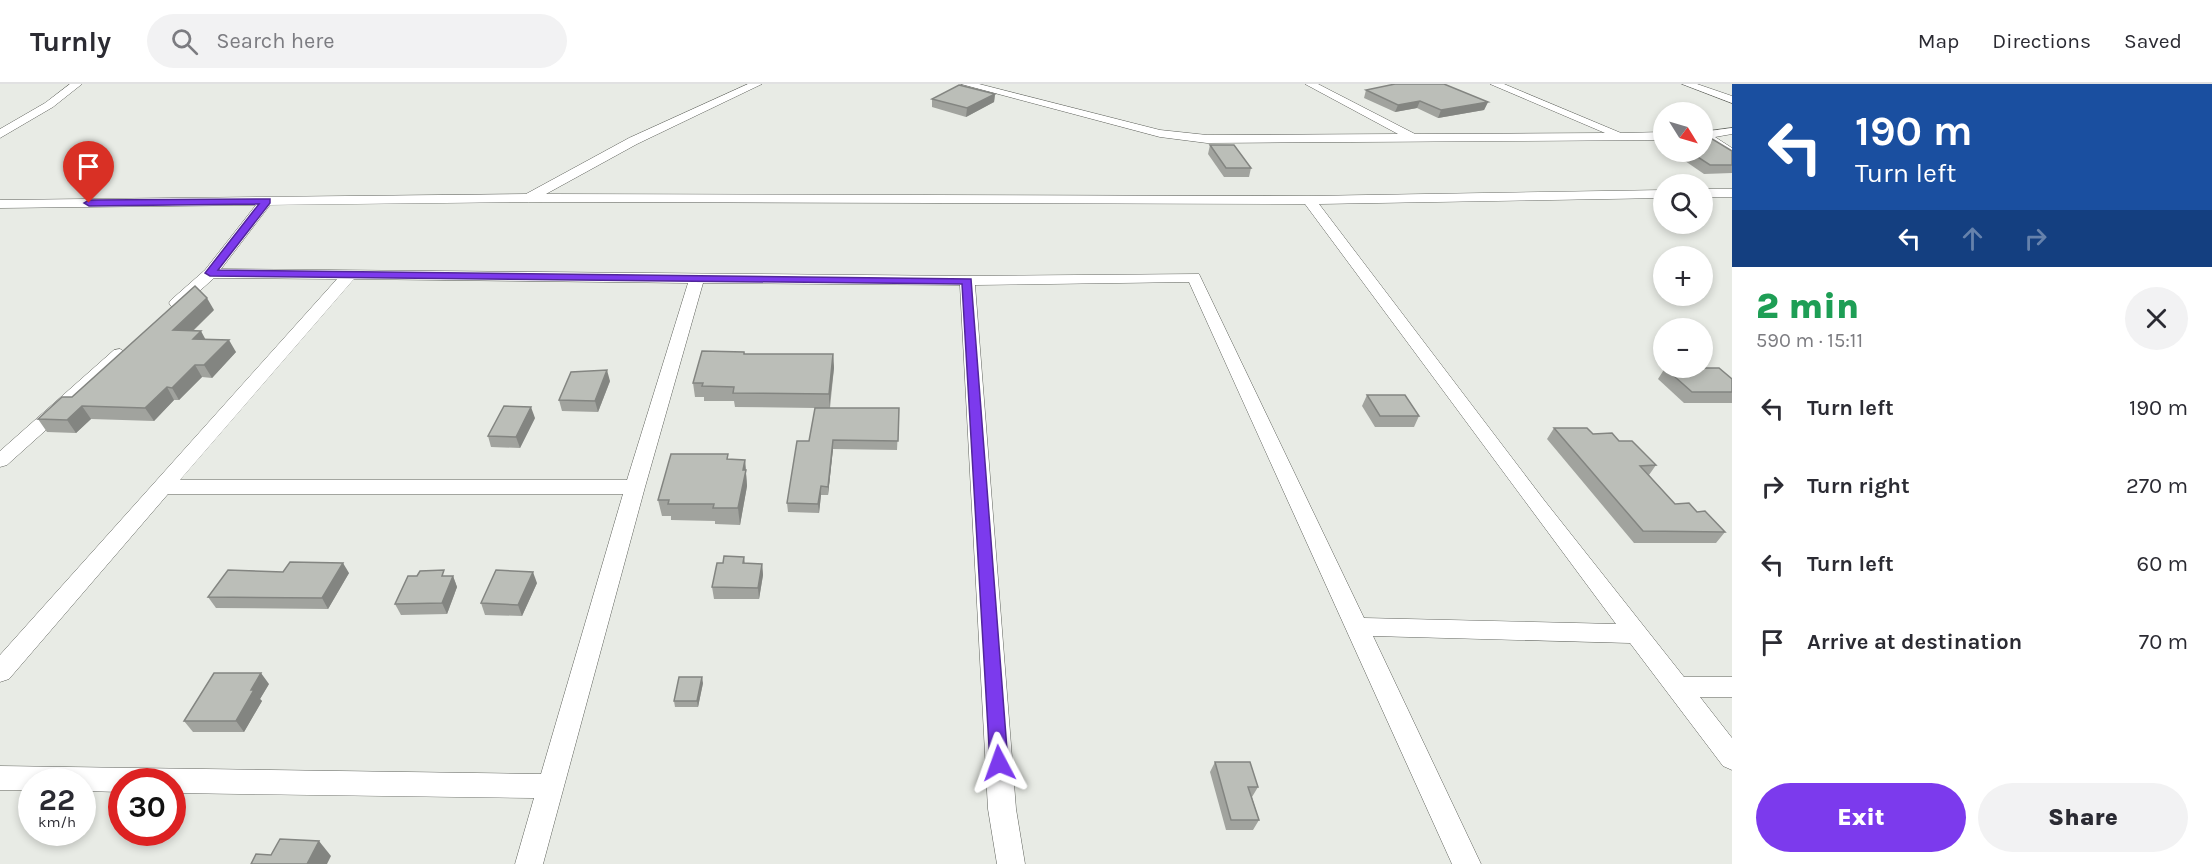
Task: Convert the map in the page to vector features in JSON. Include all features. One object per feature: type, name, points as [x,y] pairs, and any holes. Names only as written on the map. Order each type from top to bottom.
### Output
[{"type":"street","points":[[0,134],[49,105],[77,84]]},
{"type":"street","points":[[529,198],[633,141],[757,84]]},
{"type":"street","points":[[971,84],[1177,136],[1207,140],[1653,136]]},
{"type":"street","points":[[1310,84],[1416,139]]},
{"type":"street","points":[[1495,84],[1624,137]]},
{"type":"street","points":[[1687,84],[1732,100]]},
{"type":"street","points":[[1713,134],[1732,131]]},
{"type":"street","points":[[1713,141],[1732,153]]},
{"type":"street","points":[[1713,193],[1732,193]]},
{"type":"street","points":[[0,204],[529,198],[1309,200],[1653,194]]},
{"type":"street","points":[[1309,200],[1446,385],[1732,758]]},
{"type":"street","points":[[166,312],[210,273],[266,201]]},
{"type":"street","points":[[210,273],[967,281],[1194,277],[1467,864]]},
{"type":"street","points":[[0,672],[349,274]]},
{"type":"street","points":[[529,864],[635,487],[697,278]]},
{"type":"street","points":[[967,281],[1002,809],[1011,864]]},
{"type":"street","points":[[0,461],[131,344]]},
{"type":"street","points":[[163,487],[635,487]]},
{"type":"street","points":[[1357,627],[1637,634]]},
{"type":"street","points":[[1679,687],[1732,687]]},
{"type":"street","points":[[0,778],[552,786]]},
{"type":"building","points":[[1395,84],[1444,84],[1488,102],[1441,110],[1420,101],[1398,105],[1366,90]]},
{"type":"building","points":[[959,85],[995,94],[967,108],[932,99]]},
{"type":"building","points":[[1713,139],[1732,151],[1732,165],[1710,165],[1705,162],[1713,162]]},
{"type":"building","points":[[1210,145],[1234,145],[1251,168],[1226,168]]},
{"type":"building","points":[[195,286],[207,298],[173,330],[201,331],[193,339],[229,340],[204,365],[195,365],[172,388],[167,387],[145,408],[82,406],[67,420],[38,419],[62,397],[72,397]]},
{"type":"building","points":[[702,351],[744,352],[744,354],[833,354],[829,394],[733,393],[734,387],[702,386],[703,383],[693,383]]},
{"type":"building","points":[[1713,368],[1719,368],[1732,379],[1732,392],[1692,392],[1676,378],[1713,378]]},
{"type":"building","points":[[607,370],[595,401],[559,400],[571,372]]},
{"type":"building","points":[[1367,395],[1405,395],[1419,416],[1380,416]]},
{"type":"building","points":[[504,406],[531,407],[516,437],[488,436]]},
{"type":"building","points":[[815,408],[899,408],[898,441],[833,440],[828,487],[821,486],[818,504],[787,503],[797,441],[809,441]]},
{"type":"building","points":[[1554,428],[1587,428],[1593,434],[1612,433],[1619,441],[1632,441],[1656,465],[1640,466],[1675,504],[1689,503],[1697,512],[1705,511],[1725,532],[1643,531]]},
{"type":"building","points":[[671,454],[728,454],[727,459],[745,460],[743,470],[746,470],[738,508],[713,508],[714,504],[668,504],[669,500],[658,500]]},
{"type":"building","points":[[724,556],[744,557],[743,563],[762,564],[758,588],[712,587],[717,563],[723,563]]},
{"type":"building","points":[[290,562],[343,563],[322,598],[208,597],[228,570],[283,572]]},
{"type":"building","points":[[444,570],[442,576],[453,576],[442,603],[395,604],[408,576],[417,576],[420,571]]},
{"type":"building","points":[[496,570],[533,572],[518,605],[481,603]]},
{"type":"building","points":[[214,673],[261,673],[236,721],[184,721]]},
{"type":"building","points":[[679,677],[702,677],[697,701],[674,701]]},
{"type":"building","points":[[1215,762],[1250,762],[1258,787],[1248,787],[1259,820],[1231,820]]},
{"type":"building","points":[[280,839],[319,841],[307,864],[251,864],[256,854],[271,855]]},
{"type":"route","points":[[89,203],[266,201],[210,273],[967,281],[999,763]]}]
